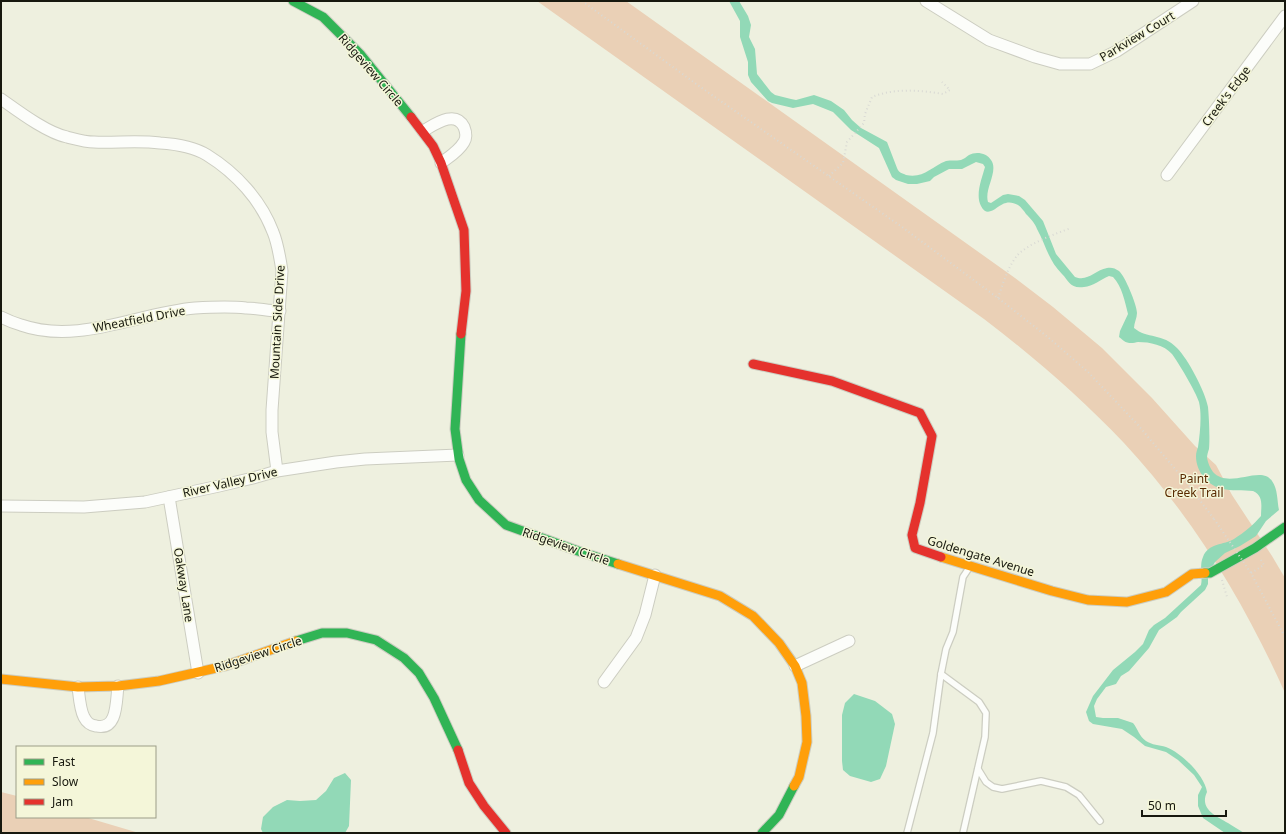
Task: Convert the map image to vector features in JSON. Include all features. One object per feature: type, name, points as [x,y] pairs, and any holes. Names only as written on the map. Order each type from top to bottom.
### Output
[{"type":"street","name":"Ridgeview Circle","points":[[294,1],[323,17],[361,54],[423,132],[433,146],[441,163],[464,230],[466,291],[460,342],[455,429],[458,455],[466,480],[479,500],[506,525],[578,551],[720,596],[753,616],[779,643],[795,666],[802,683],[807,742],[799,777],[779,815],[762,833]]},
{"type":"street","name":"Parkview Court","points":[[926,1],[990,40],[1035,57],[1060,64],[1090,64],[1117,51],[1193,1]]},
{"type":"street","name":"Creek's Edge","points":[[1167,175],[1285,16]]},
{"type":"street","name":"Mountain Side Drive","points":[[1,99],[33,120],[65,137],[92,142],[159,142],[182,146],[206,154],[248,189],[261,207],[273,232],[282,270],[272,410],[272,432],[277,471]]},
{"type":"street","points":[[423,132],[444,119],[454,119],[462,124],[466,132],[465,140],[459,149],[441,163]]},
{"type":"street","name":"Wheatfield Drive","points":[[1,317],[21,326],[56,331],[86,330],[194,308],[247,308],[280,311]]},
{"type":"street","name":"Goldengate Avenue","points":[[753,364],[832,381],[920,412],[932,436],[920,503],[912,535],[915,548],[952,561],[1052,591],[1088,600],[1127,602],[1166,592],[1192,574],[1210,573],[1219,569],[1285,527]]},
{"type":"street","name":"River Valley Drive","points":[[1,506],[84,507],[145,502],[232,483],[277,471],[336,462],[365,459],[458,455]]},
{"type":"street","name":"Oakway Lane","points":[[169,496],[198,673]]},
{"type":"street","points":[[604,682],[636,638],[655,575]]},
{"type":"street","name":"Ridgeview Circle","points":[[1,679],[78,687],[118,686],[159,681],[198,673],[225,666],[268,650],[322,634],[347,633],[376,640],[404,658],[419,673],[434,698],[449,730],[458,750],[469,783],[484,806],[506,833]]},
{"type":"street","points":[[795,666],[849,641]]},
{"type":"street","points":[[78,687],[84,717],[89,724],[98,727],[112,723],[115,714],[118,686]]},
{"type":"lane","points":[[907,833],[933,734],[941,674],[946,649],[953,632],[962,578],[971,566]]},
{"type":"lane","points":[[941,674],[979,702],[986,713],[985,738],[963,833]]},
{"type":"lane","points":[[978,769],[986,782],[993,787],[1002,789],[1041,781],[1066,787],[1080,795],[1100,821]]},
{"type":"path","points":[[582,1],[699,86],[902,227],[998,298],[1088,372],[1138,425],[1186,482],[1214,519],[1251,573],[1285,637]]},
{"type":"path","points":[[829,176],[843,163],[848,142],[864,123],[865,114],[872,97],[895,91],[928,91],[943,94],[950,90],[942,82]]},
{"type":"path","points":[[998,298],[1007,272],[1016,256],[1034,243],[1071,228]]},
{"type":"path","points":[[1251,573],[1264,565]]},
{"type":"path","points":[[1219,569],[1227,597]]},
{"type":"green space","name":"Paint Creek Trail","points":[[537,1],[626,1],[1015,278],[1053,307],[1102,348],[1152,398],[1195,446],[1216,465],[1232,495],[1285,578],[1285,693],[1253,626],[1194,530],[1149,471],[1108,426],[1074,394],[1021,348],[984,319]]},
{"type":"green space","points":[[1,792],[16,796],[16,818],[88,818],[139,833],[1,833]]},
{"type":"shaded area","points":[[729,1],[739,1],[748,16],[751,25],[749,37],[755,49],[757,74],[775,95],[796,100],[814,95],[831,101],[844,110],[861,128],[887,142],[898,170],[906,175],[912,176],[922,174],[946,161],[961,160],[972,154],[984,154],[993,164],[993,175],[987,197],[988,202],[991,203],[1003,195],[1008,194],[1019,196],[1025,200],[1043,221],[1056,254],[1075,277],[1088,277],[1108,268],[1114,268],[1119,271],[1127,284],[1136,309],[1137,315],[1134,328],[1144,334],[1161,338],[1172,343],[1191,367],[1200,384],[1208,407],[1209,449],[1207,458],[1213,472],[1220,477],[1227,479],[1253,475],[1267,476],[1274,484],[1279,510],[1266,521],[1256,536],[1225,553],[1215,562],[1208,575],[1208,584],[1205,590],[1177,617],[1159,630],[1149,648],[1129,671],[1121,676],[1116,684],[1106,687],[1097,699],[1094,706],[1096,717],[1118,718],[1133,723],[1146,741],[1166,747],[1179,754],[1192,766],[1202,779],[1207,792],[1205,803],[1210,811],[1244,833],[1225,833],[1203,818],[1198,806],[1198,795],[1202,787],[1194,775],[1178,760],[1166,752],[1145,746],[1122,729],[1093,724],[1089,721],[1086,712],[1093,696],[1113,670],[1143,644],[1149,630],[1165,618],[1201,585],[1201,564],[1205,552],[1212,547],[1230,541],[1242,534],[1261,516],[1261,502],[1257,493],[1253,491],[1223,489],[1212,485],[1201,473],[1196,456],[1200,424],[1199,402],[1178,363],[1169,351],[1161,346],[1138,342],[1127,343],[1119,337],[1120,331],[1128,314],[1121,289],[1113,277],[1109,276],[1087,286],[1073,286],[1057,269],[1035,225],[1019,206],[1014,203],[1008,203],[987,212],[984,210],[979,202],[980,186],[985,167],[983,164],[976,162],[962,169],[949,169],[934,177],[930,181],[917,184],[908,184],[892,177],[879,148],[851,130],[833,112],[813,104],[793,108],[768,101],[751,82],[748,75],[748,62],[740,37],[740,21]]},
{"type":"shaded area","points":[[854,694],[875,701],[892,714],[895,724],[886,766],[880,779],[871,782],[850,776],[843,770],[842,715],[845,703]]},
{"type":"shaded area","points":[[345,773],[351,780],[349,826],[345,833],[263,833],[261,829],[263,817],[273,807],[287,800],[316,800],[326,791],[334,778]]},
{"type":"traffic: fast","points":[[293,1],[323,17],[361,55],[411,117]]},
{"type":"traffic: fast","points":[[461,334],[455,429],[459,459],[466,480],[479,500],[506,525],[618,564]]},
{"type":"traffic: fast","points":[[1205,573],[1210,573],[1255,548],[1285,527]]},
{"type":"traffic: fast","points":[[296,641],[322,633],[347,633],[376,640],[404,658],[419,673],[434,698],[458,750]]},
{"type":"traffic: fast","points":[[762,833],[779,815],[794,786]]},
{"type":"traffic: slow","points":[[941,557],[1052,591],[1088,600],[1127,602],[1166,592],[1192,574],[1205,573]]},
{"type":"traffic: slow","points":[[618,564],[720,596],[753,616],[779,643],[795,666],[802,683],[806,716],[807,742],[799,777],[794,786]]},
{"type":"traffic: slow","points":[[1,679],[78,687],[118,686],[159,681],[225,666],[296,641]]},
{"type":"traffic: jam","points":[[411,117],[433,146],[441,163],[464,230],[466,291],[461,334]]},
{"type":"traffic: jam","points":[[753,364],[832,381],[920,413],[932,436],[920,503],[912,535],[915,548],[941,557]]},
{"type":"traffic: jam","points":[[458,750],[469,783],[484,806],[506,833]]}]
